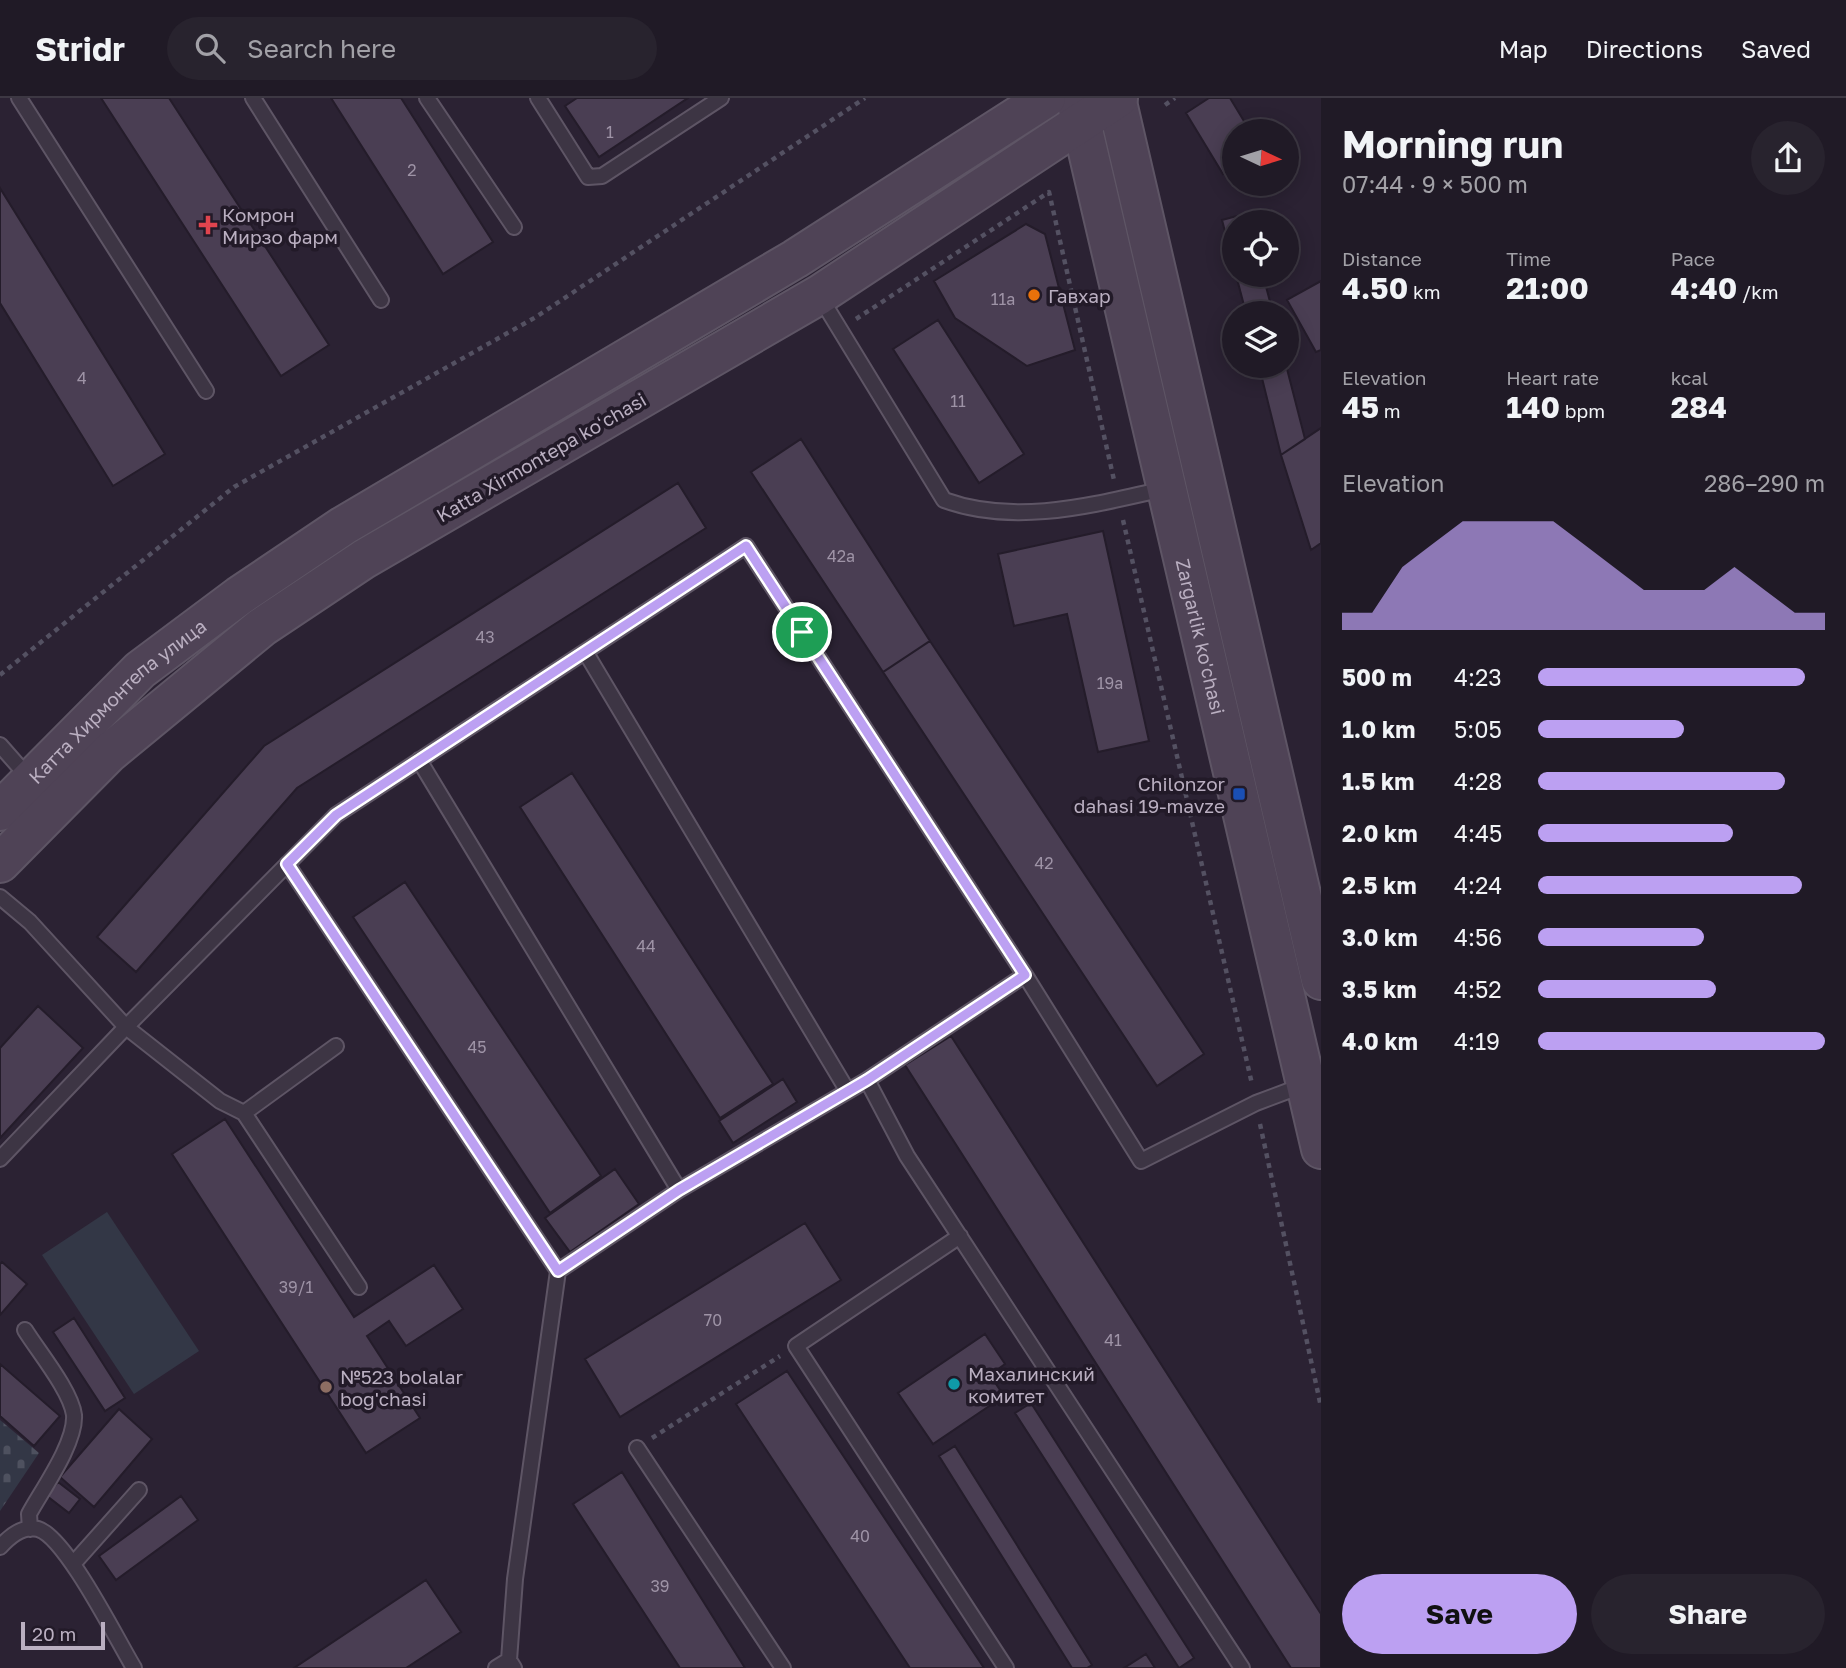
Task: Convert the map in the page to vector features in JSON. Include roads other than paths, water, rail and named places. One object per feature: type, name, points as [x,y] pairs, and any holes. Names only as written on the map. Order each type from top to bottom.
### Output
[{"type":"main road","name":"Katta Xirmontepa koʻchasi","points":[[239,596],[343,526],[795,259],[1046,98]]},
{"type":"main road","name":"Katta Xirmontepa koʻchasi","points":[[0,863],[44,793],[109,753],[153,714],[262,627],[364,559],[819,296],[1102,102]]},
{"type":"main road","name":"Zargarlik ko'chasi","points":[[1102,102],[1167,489],[1314,1083],[1321,1149]]},
{"type":"main road","name":"Zargarlik ko'chasi","points":[[1102,102],[1321,980]]},
{"type":"main road","name":"Катта Хирмонтепа улица","points":[[0,811],[44,793],[140,670],[239,596]]},
{"type":"lane","points":[[19,98],[206,391]]},
{"type":"lane","points":[[253,98],[382,300]]},
{"type":"lane","points":[[427,98],[514,227]]},
{"type":"lane","points":[[538,98],[588,177],[602,176],[721,98]]},
{"type":"lane","points":[[819,296],[944,500],[971,510],[1066,510],[1167,489]]},
{"type":"lane","points":[[0,1159],[336,815],[746,546],[1025,975],[1141,1161],[1256,1103],[1314,1083]]},
{"type":"lane","points":[[586,653],[847,1090]]},
{"type":"lane","points":[[0,745],[44,793]]},
{"type":"lane","points":[[419,760],[679,1190]]},
{"type":"lane","points":[[287,864],[558,1271],[515,1580],[506,1665]]},
{"type":"lane","points":[[0,897],[30,922],[126,1027],[220,1101],[244,1113],[359,1287]]},
{"type":"lane","points":[[558,1271],[679,1190],[867,1080],[1025,975]]},
{"type":"lane","points":[[244,1113],[336,1046]]},
{"type":"lane","points":[[867,1080],[907,1156],[1242,1668]]},
{"type":"lane","points":[[960,1236],[796,1346],[1006,1668]]},
{"type":"lane","points":[[24,1330],[60,1384],[74,1414],[71,1435],[29,1514],[30,1529]]},
{"type":"lane","points":[[637,1448],[783,1668]]},
{"type":"lane","points":[[72,1564],[139,1490]]},
{"type":"lane","points":[[0,1547],[8,1538],[30,1529],[52,1537],[72,1564],[134,1668]]},
{"type":"place","name":"Комрон Мирзо фарм","points":[[208,225]]},
{"type":"place","name":"Гавхар","points":[[1034,295]]},
{"type":"place","name":"Chilonzor dahasi 19-mavze","points":[[1239,794]]},
{"type":"place","name":"Махалинский комитет","points":[[954,1384]]},
{"type":"place","name":"№523 bolalar bog'chasi","points":[[326,1387]]}]
